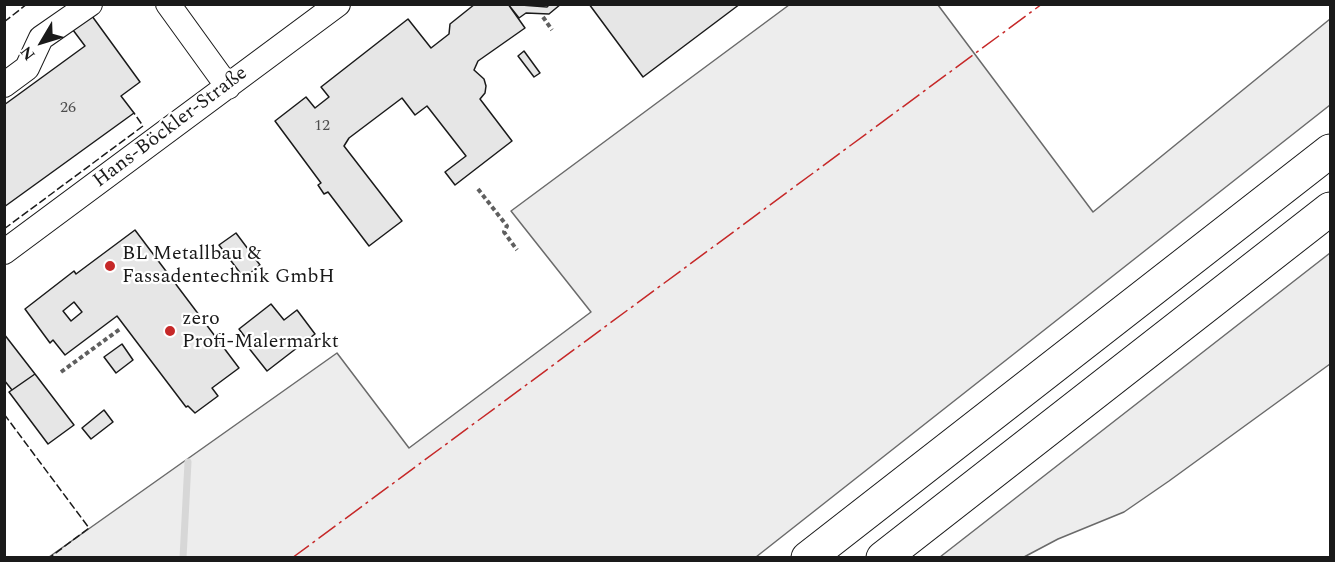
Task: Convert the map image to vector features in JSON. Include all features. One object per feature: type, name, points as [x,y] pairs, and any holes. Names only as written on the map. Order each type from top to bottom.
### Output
[{"type":"highway","points":[[808,558],[1330,151]]},
{"type":"highway","points":[[883,558],[1330,209]]},
{"type":"street","points":[[4,85],[27,68],[41,38],[90,4]]},
{"type":"street","points":[[168,4],[228,87]]},
{"type":"street","name":"Hans-Böckler-Straße","points":[[4,252],[338,4]]},
{"type":"path","points":[[543,17],[552,30]]},
{"type":"path","points":[[478,189],[507,226],[504,232],[517,250]]},
{"type":"path","points":[[61,372],[120,329]]},
{"type":"shaded area","points":[[789,5],[938,5],[1093,212],[1330,19],[1330,105],[756,557],[49,557],[337,353],[409,448],[591,312],[511,211]]},
{"type":"shaded area","points":[[1330,253],[1330,364],[1124,512],[1058,539],[1024,557],[940,557]]},
{"type":"building","points":[[475,4],[508,4],[525,28],[478,61],[474,70],[484,79],[486,86],[485,93],[480,99],[512,141],[455,185],[445,172],[466,156],[427,106],[415,115],[402,98],[349,138],[344,146],[402,221],[369,246],[328,192],[324,194],[318,185],[321,183],[275,121],[306,97],[315,108],[329,97],[321,87],[408,19],[431,48],[449,34],[450,24]]},
{"type":"building","points":[[508,4],[547,7],[550,4],[561,4],[549,14],[526,13],[519,18]]},
{"type":"building","points":[[589,4],[740,4],[643,77]]},
{"type":"building","points":[[92,16],[140,82],[121,96],[134,113],[4,207],[4,105],[85,46],[73,30]]},
{"type":"building","points":[[524,51],[540,73],[534,77],[518,56]]},
{"type":"building","name":"zero Profi-Malermarkt","points":[[135,230],[239,368],[212,388],[218,396],[195,413],[188,406],[186,407],[117,316],[65,355],[53,340],[50,343],[25,309],[74,271],[76,274]],"holes":[[[74,302],[82,312],[71,321],[63,311]]]},
{"type":"building","points":[[236,233],[260,265],[244,278],[219,245]]},
{"type":"building","points":[[271,304],[284,320],[297,310],[315,334],[267,371],[248,347],[251,345],[239,329]]},
{"type":"building","points":[[4,334],[35,374],[12,390],[4,380]]},
{"type":"building","points":[[122,344],[133,360],[116,373],[104,357]]},
{"type":"building","points":[[35,374],[74,425],[48,444],[9,392]]},
{"type":"building","points":[[104,410],[113,422],[91,439],[82,428]]},
{"type":"waterway","points":[[183,558],[188,462]]},
{"type":"fence","points":[[4,22],[27,4]]},
{"type":"fence","points":[[4,229],[143,126],[134,113]]},
{"type":"fence","points":[[4,414],[89,528],[49,558]]},
{"type":"power","points":[[292,558],[1042,4]]},
{"type":"place","name":"BL Metallbau & Fassadentechnik GmbH","points":[[110,266]]},
{"type":"place","name":"zero Profi-Malermarkt","points":[[170,331]]}]
